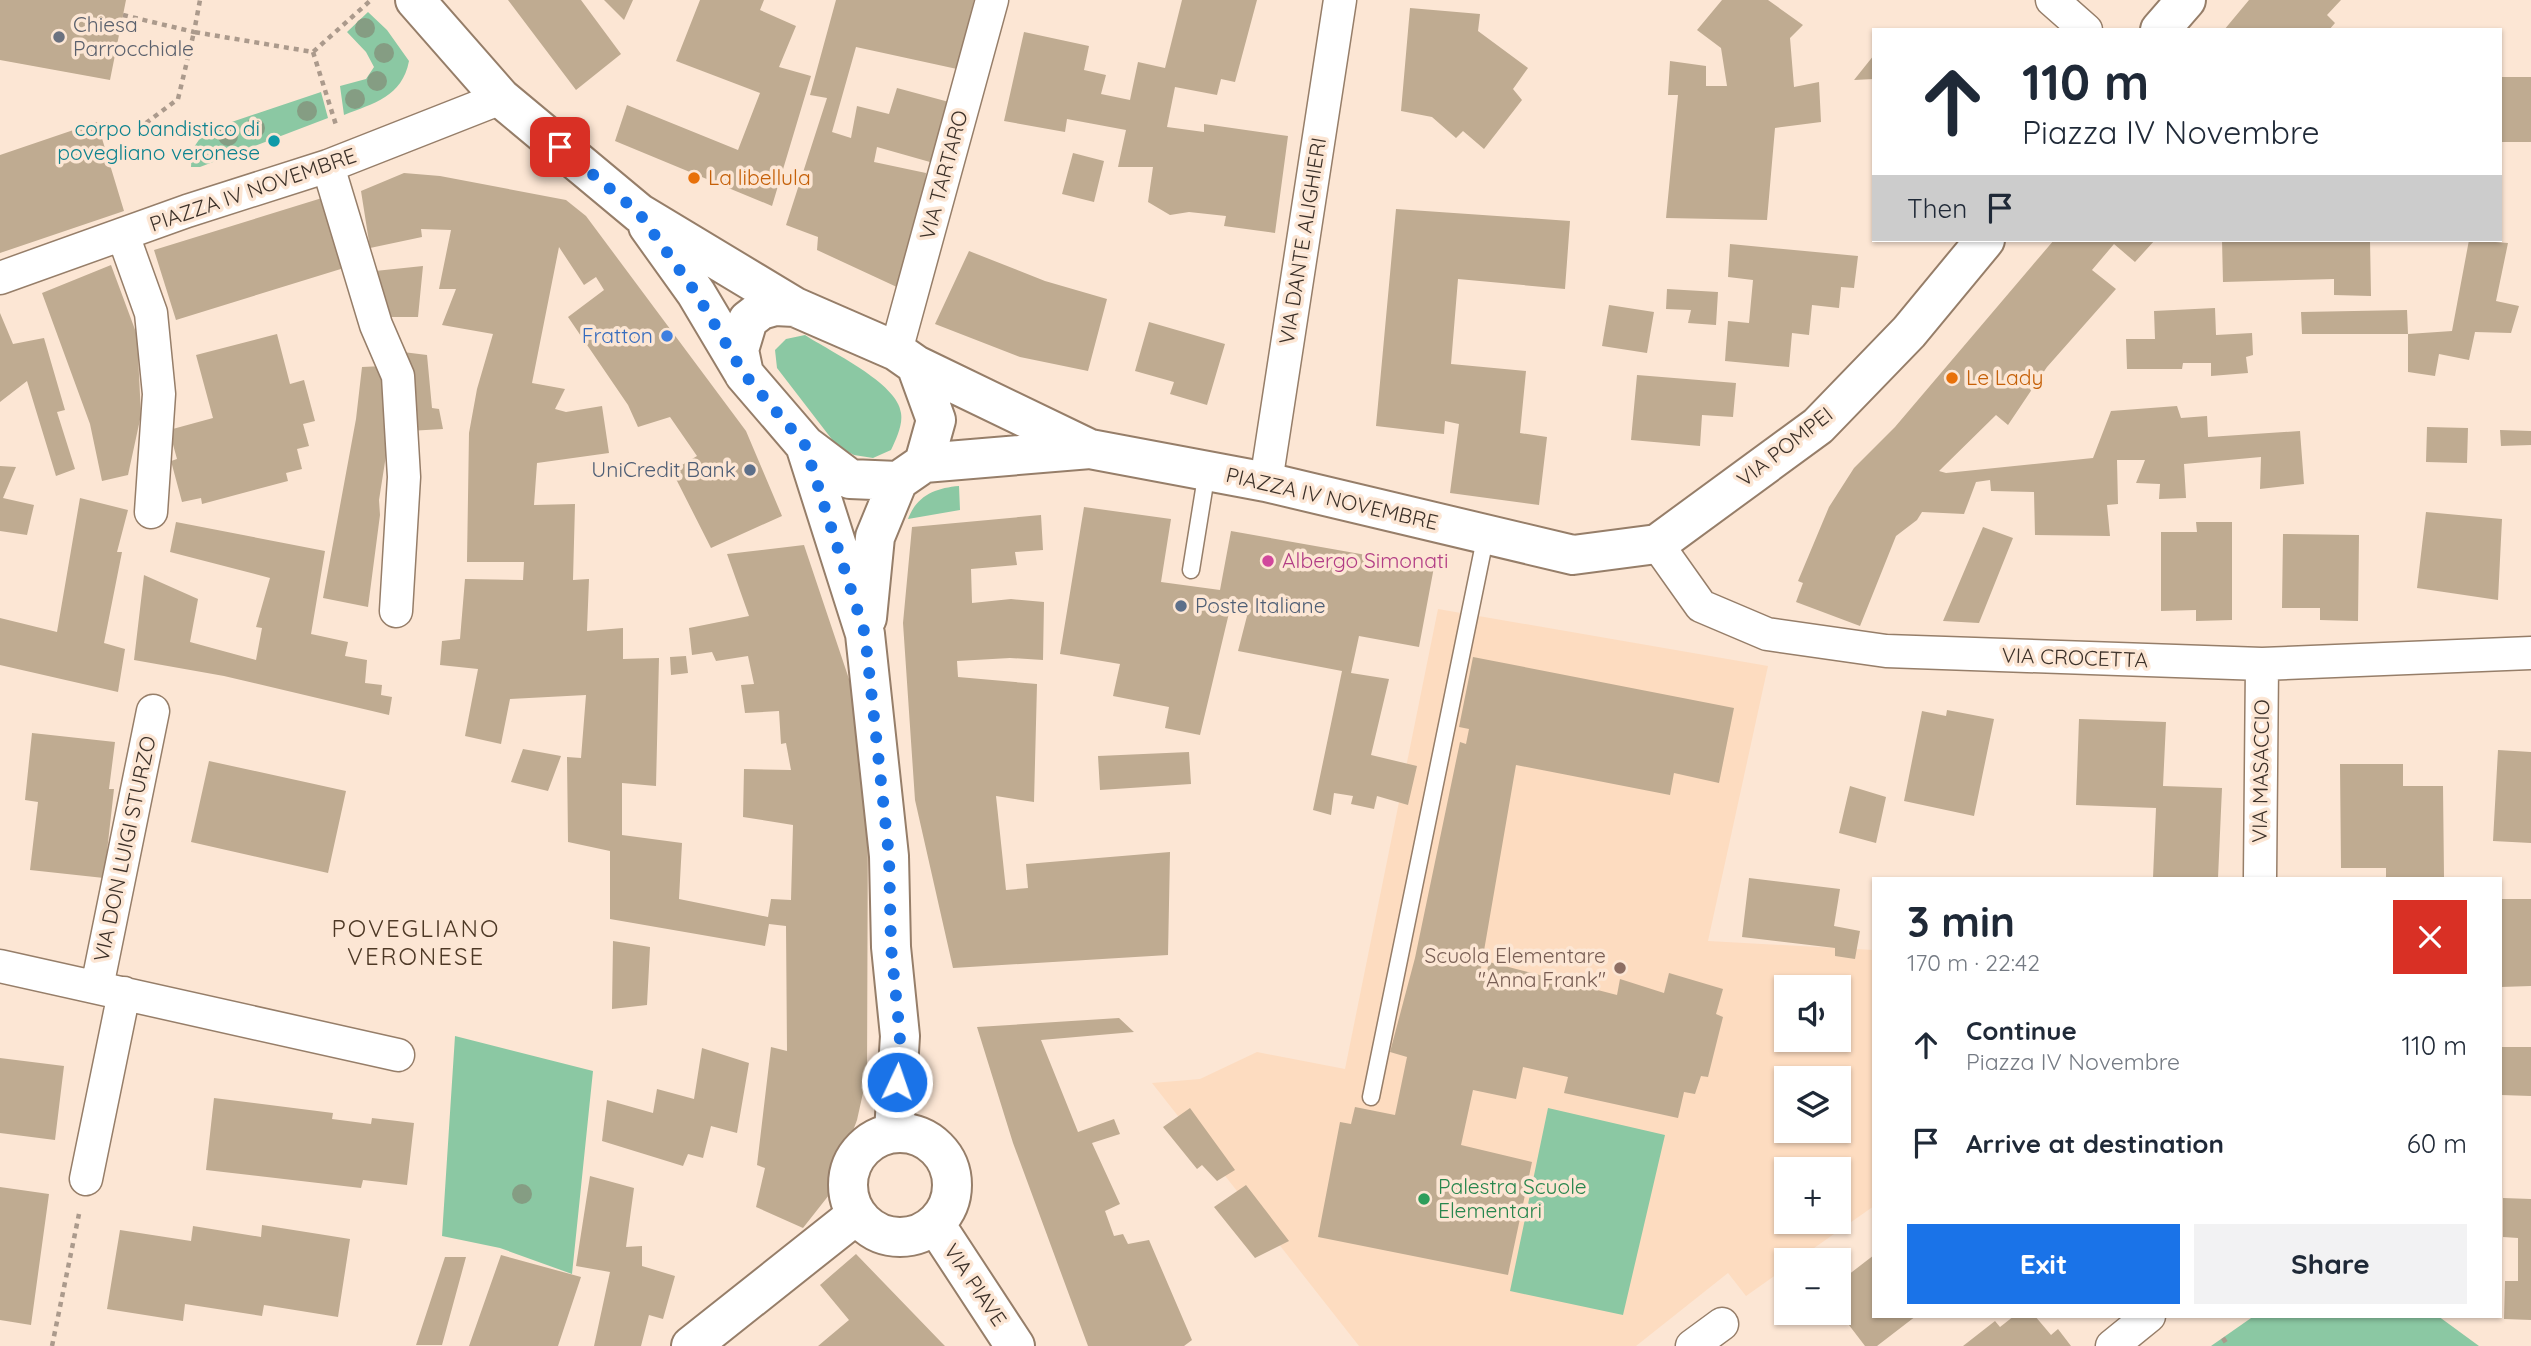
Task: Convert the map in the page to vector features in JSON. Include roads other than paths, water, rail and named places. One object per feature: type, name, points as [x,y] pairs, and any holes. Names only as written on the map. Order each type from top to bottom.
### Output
[{"type":"street","name":"PIAZZA IV NOVEMBRE","points":[[415,0],[501,98],[639,213],[795,307],[906,358],[1090,449],[1266,482],[1573,555]]},
{"type":"street","name":"VIA TARTARO","points":[[906,358],[992,0]]},
{"type":"street","name":"VIA DANTE ALIGHIERI","points":[[1266,482],[1340,0]]},
{"type":"street","points":[[2052,0],[2083,28]]},
{"type":"street","points":[[2162,28],[2186,0]]},
{"type":"street","name":"PIAZZA IV NOVEMBRE","points":[[1,277],[328,166],[501,98]]},
{"type":"street","points":[[328,166],[376,325],[398,376],[404,477],[396,611]]},
{"type":"street","name":"PIAZZA IV NOVEMBRE","points":[[639,213],[696,293],[744,374],[805,445],[850,479],[1090,449]]},
{"type":"street","points":[[123,235],[151,313],[153,326],[159,394],[151,512]]},
{"type":"street","name":"VIA POMPEI","points":[[1573,555],[1657,544],[1818,426],[1909,332],[1983,242]]},
{"type":"street","name":"PIAZZA IV NOVEMBRE","points":[[744,374],[739,350],[748,320],[761,310],[775,306],[795,307]]},
{"type":"street","points":[[865,634],[875,537],[936,420],[906,358]]},
{"type":"street","points":[[805,445],[865,634],[889,856],[891,947],[900,1036],[894,1132]]},
{"type":"street","name":"VIA CROCETTA","points":[[1657,544],[1701,606],[1767,634],[1886,651],[2262,664],[2531,653]]},
{"type":"street","name":"VIA MASACCIO","points":[[2260,877],[2262,664]]},
{"type":"street","name":"VIA DON LUIGI STURZO","points":[[86,1179],[153,711]]},
{"type":"street","name":"VIA DON LUIGI STURZO","points":[[0,966],[398,1055]]},
{"type":"street","points":[[894,1132],[911,1133],[926,1139],[948,1163],[951,1196],[945,1212],[935,1224],[903,1238],[885,1236],[869,1228],[856,1216],[849,1199],[847,1181],[852,1163],[862,1148],[877,1137],[894,1132]]},
{"type":"street","points":[[691,1346],[856,1216]]},
{"type":"street","name":"VIA PIAVE","points":[[935,1224],[1015,1346]]},
{"type":"street","points":[[2112,1346],[2147,1318]]},
{"type":"street","points":[[1692,1346],[1722,1324]]},
{"type":"lane","points":[[1191,570],[1207,471]]},
{"type":"lane","points":[[1371,1097],[1486,534]]},
{"type":"place","name":"Chiesa Parrocchiale","points":[[59,37]]},
{"type":"place","name":"corpo bandistico di povegliano veronese","points":[[274,141]]},
{"type":"place","name":"La libellula","points":[[694,178]]},
{"type":"place","name":"Fratton","points":[[667,336]]},
{"type":"place","name":"Le Lady","points":[[1952,378]]},
{"type":"place","name":"UniCredit Bank","points":[[750,470]]},
{"type":"place","name":"Albergo Simonati","points":[[1268,561]]},
{"type":"place","name":"Poste Italiane","points":[[1181,606]]},
{"type":"place","name":"Scuola Elementare \"Anna Frank\"","points":[[1620,968]]},
{"type":"place","name":"Palestra Scuole Elementari","points":[[1424,1199]]},
{"type":"district","name":"POVEGLIANO VERONESE","points":[[416,943]]}]
